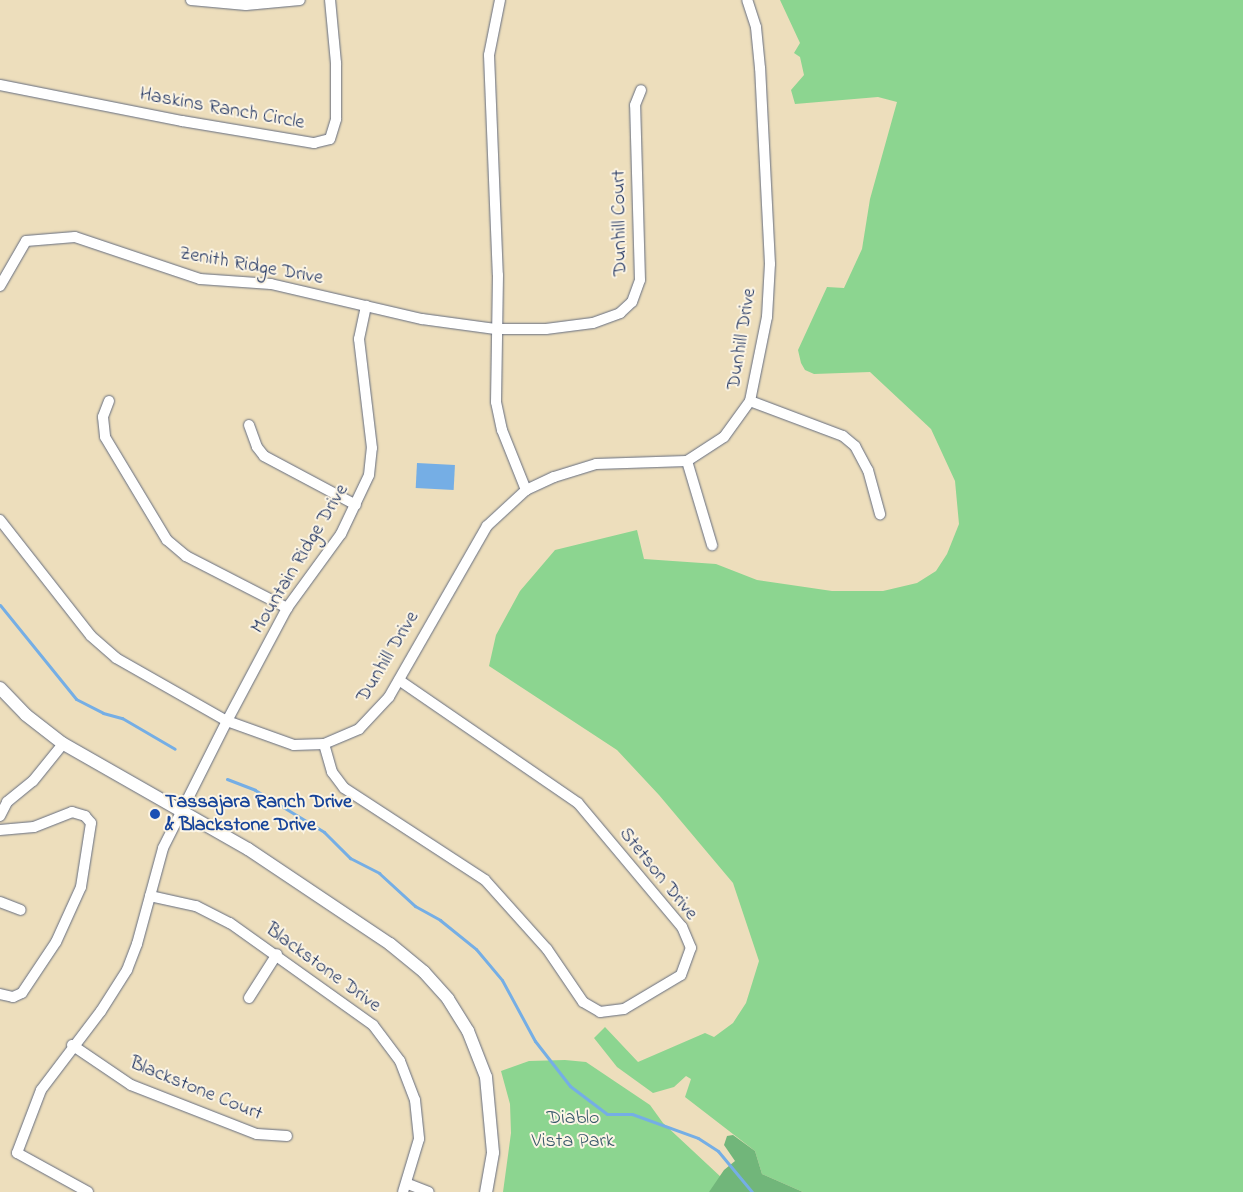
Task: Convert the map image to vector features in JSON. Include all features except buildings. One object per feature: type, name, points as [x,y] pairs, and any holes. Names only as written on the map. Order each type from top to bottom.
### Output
[{"type":"street","points":[[191,0],[246,5],[300,0]]},
{"type":"street","name":"Haskins Ranch Circle","points":[[0,85],[182,121],[304,142],[330,139],[336,118],[336,63],[330,0]]},
{"type":"street","points":[[500,0],[489,55],[498,275],[495,330],[496,402],[502,430],[526,490]]},
{"type":"street","name":"Dunhill Drive","points":[[0,520],[91,636],[116,658],[227,721],[294,745],[324,744],[342,738],[372,718],[399,680],[487,526],[526,490],[554,477],[596,464],[687,461],[724,437],[750,401],[767,317],[770,264],[760,68],[756,27],[747,0]]},
{"type":"street","name":"Dunhill Court","points":[[495,330],[546,329],[593,323],[620,313],[632,302],[640,280],[635,106],[642,90]]},
{"type":"street","name":"Zenith Ridge Drive","points":[[0,286],[26,241],[75,237],[200,278],[271,284],[422,319],[495,330]]},
{"type":"street","name":"Mountain Ridge Drive","points":[[182,812],[227,721],[287,608],[341,534],[370,475],[372,448],[359,340],[366,306]]},
{"type":"street","points":[[109,401],[103,417],[105,437],[167,540],[186,556],[287,608]]},
{"type":"street","points":[[750,401],[843,436],[855,446],[868,470],[880,514]]},
{"type":"street","points":[[249,425],[257,447],[264,456],[356,505]]},
{"type":"street","points":[[687,461],[712,545]]},
{"type":"street","name":"Stetson Drive","points":[[324,744],[332,772],[344,788],[486,880],[547,949],[583,1002],[600,1012],[624,1009],[681,975],[690,948],[682,927],[578,803],[399,680]]},
{"type":"street","points":[[0,688],[26,715],[63,744],[248,849],[390,944],[424,972],[448,999],[468,1031],[486,1077],[493,1152],[486,1192]]},
{"type":"street","points":[[0,816],[7,802],[33,781],[63,744]]},
{"type":"street","points":[[0,830],[34,827],[72,812],[85,816],[92,823],[81,887],[56,942],[22,993],[13,997],[0,994]]},
{"type":"street","points":[[88,1192],[17,1153],[41,1090],[72,1045],[101,1011],[127,970],[138,944],[163,848],[182,812]]},
{"type":"street","name":"Blackstone Drive","points":[[150,896],[196,906],[230,923],[277,954],[373,1025],[400,1061],[415,1100],[419,1140],[405,1188],[429,1192]]},
{"type":"street","points":[[0,903],[21,910]]},
{"type":"street","points":[[249,998],[277,954]]},
{"type":"street","name":"Blackstone Court","points":[[72,1045],[131,1085],[257,1134],[286,1136]]},
{"type":"green space","points":[[780,0],[1243,0],[1243,1192],[803,1192],[762,1174],[755,1151],[685,1097],[691,1079],[686,1076],[674,1087],[653,1093],[617,1067],[594,1038],[605,1027],[638,1062],[705,1033],[714,1037],[733,1023],[746,1003],[759,961],[733,883],[659,795],[617,750],[489,666],[496,635],[520,591],[555,550],[637,530],[644,559],[716,564],[757,580],[832,591],[883,591],[917,583],[936,571],[947,554],[959,524],[955,481],[931,429],[870,372],[814,374],[805,370],[801,363],[798,350],[827,287],[844,288],[862,249],[870,199],[897,102],[878,97],[795,104],[791,90],[804,75],[800,57],[794,53],[800,43]]},
{"type":"green space","name":"Diablo Vista Park","points":[[565,1060],[586,1062],[650,1105],[663,1123],[737,1192],[503,1192],[511,1133],[510,1104],[501,1071],[529,1061]]},
{"type":"green space","points":[[733,1135],[755,1151],[762,1174],[803,1192],[709,1192],[724,1170],[735,1161],[724,1145],[727,1136]]},
{"type":"water","points":[[417,463],[455,465],[454,490],[416,488]]},
{"type":"waterway","points":[[0,605],[76,699],[103,713],[122,718],[175,749]]},
{"type":"waterway","points":[[227,779],[255,790],[324,832],[350,858],[379,873],[415,906],[440,920],[476,949],[502,980],[535,1041],[570,1086],[607,1114],[632,1114],[698,1138],[718,1151],[752,1192]]},
{"type":"place","name":"Tassajara Ranch Drive & Blackstone Drive","points":[[155,814]]}]
